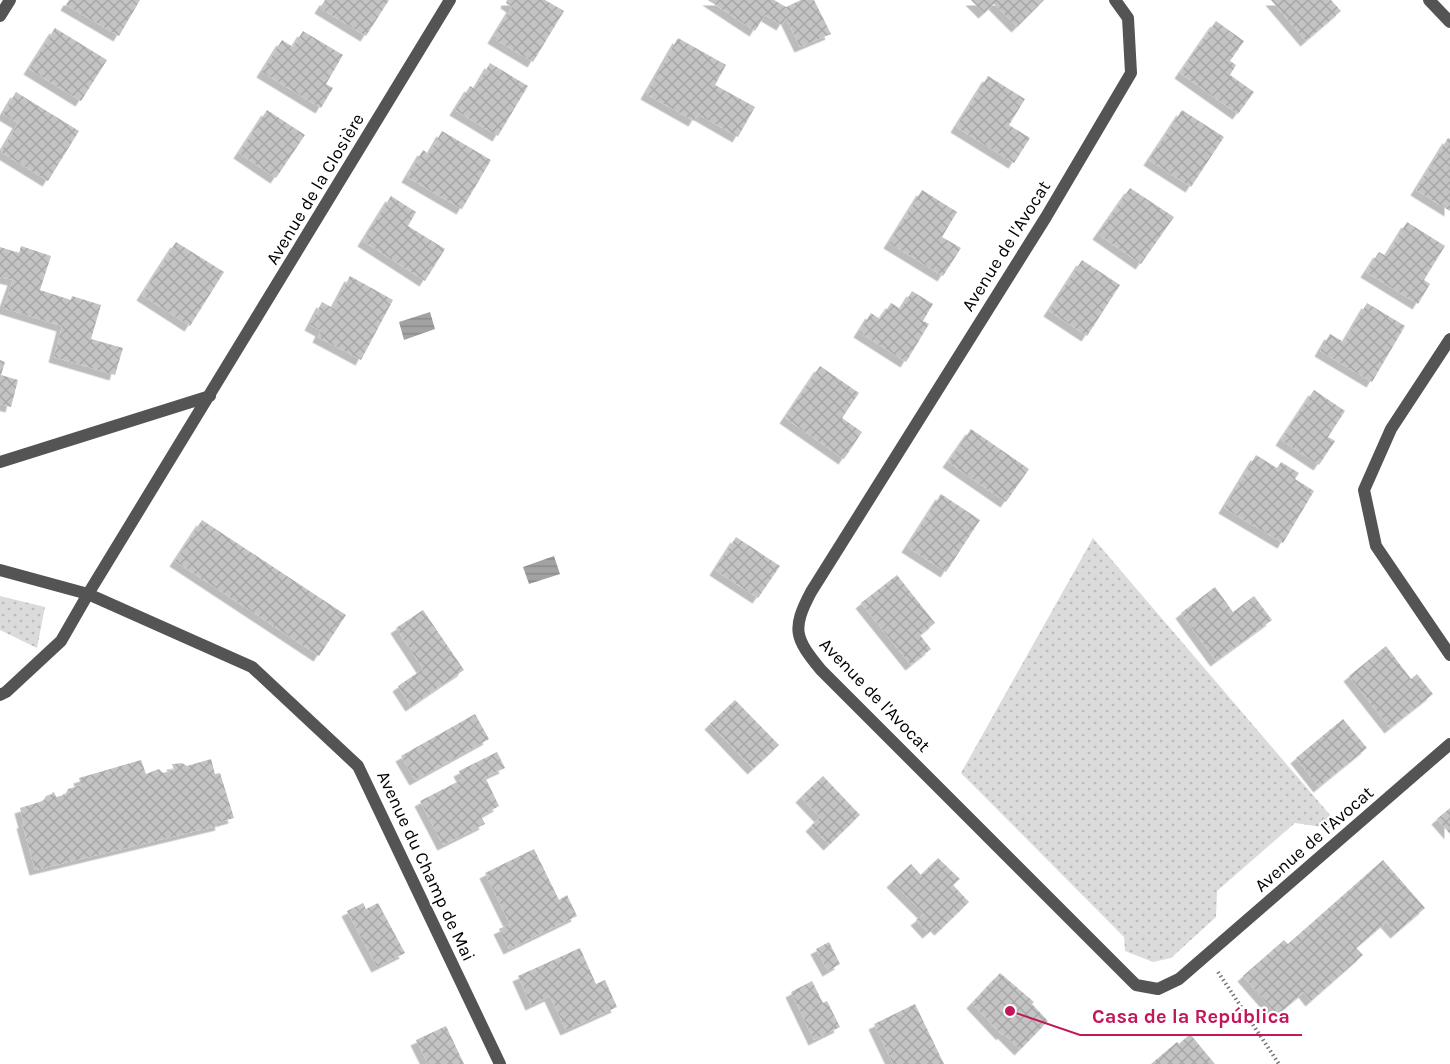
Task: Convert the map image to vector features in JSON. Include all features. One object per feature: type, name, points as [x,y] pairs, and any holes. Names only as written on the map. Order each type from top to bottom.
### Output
[{"type":"street","points":[[0,16],[10,0]]},
{"type":"street","name":"Avenue de la Closière","points":[[0,694],[6,692],[62,641],[88,594],[450,0]]},
{"type":"street","name":"Avenue de l'Avocat","points":[[1115,0],[1128,18],[1131,73],[1046,217],[811,591],[800,613],[798,632],[805,651],[821,670],[1136,985],[1158,989],[1179,980],[1450,744]]},
{"type":"street","points":[[1429,0],[1450,22]]},
{"type":"street","points":[[1450,339],[1391,429],[1364,490],[1376,546],[1450,655]]},
{"type":"street","points":[[0,462],[210,396]]},
{"type":"street","name":"Avenue du Champ de Mai","points":[[0,570],[88,594],[252,667],[358,766],[500,1064]]},
{"type":"path","points":[[1207,955],[1279,1064]]},
{"type":"shaded area","points":[[430,312],[435,329],[404,340],[399,322]]},
{"type":"shaded area","points":[[1093,538],[1336,822],[1329,828],[1295,823],[1217,891],[1216,917],[1171,958],[1153,962],[1125,951],[1124,937],[961,773]]},
{"type":"shaded area","points":[[554,556],[560,574],[529,584],[523,567]]},
{"type":"shaded area","points":[[0,596],[45,607],[37,648],[0,630]]},
{"type":"building","points":[[69,0],[140,0],[119,36],[66,5]]},
{"type":"building","points":[[325,0],[389,0],[366,36],[320,8]]},
{"type":"building","points":[[507,0],[545,0],[564,11],[533,62],[493,38],[512,7],[506,3]]},
{"type":"building","points":[[708,0],[774,0],[786,7],[801,0],[814,0],[831,34],[800,47],[786,18],[782,25],[765,15],[755,31]]},
{"type":"building","points":[[971,0],[1044,0],[1017,27],[994,4],[984,13]]},
{"type":"building","points":[[1271,0],[1331,0],[1341,11],[1306,41]]},
{"type":"building","points":[[1216,21],[1244,41],[1230,61],[1236,65],[1230,75],[1254,92],[1238,114],[1180,73]]},
{"type":"building","points":[[55,28],[107,60],[81,101],[29,69]]},
{"type":"building","points":[[303,31],[343,55],[326,84],[333,88],[321,108],[262,72],[282,40],[293,47]]},
{"type":"building","points":[[678,38],[726,65],[715,85],[755,107],[738,137],[698,114],[694,121],[646,94]]},
{"type":"building","points":[[490,63],[528,86],[498,136],[455,110],[470,86],[475,89]]},
{"type":"building","points":[[988,76],[1025,99],[1009,125],[1030,138],[1014,163],[956,127]]},
{"type":"building","points":[[16,92],[79,131],[48,181],[1,152],[18,123],[3,114]]},
{"type":"building","points":[[267,110],[305,135],[276,178],[239,153]]},
{"type":"building","points":[[1182,110],[1224,137],[1191,187],[1149,160]]},
{"type":"building","points":[[442,131],[491,160],[462,209],[407,177],[423,150],[429,154]]},
{"type":"building","points":[[1448,138],[1450,139],[1450,211],[1416,190]]},
{"type":"building","points":[[1130,188],[1174,217],[1141,264],[1098,234]]},
{"type":"building","points":[[922,190],[957,212],[942,237],[961,248],[943,276],[889,243]]},
{"type":"building","points":[[391,196],[416,212],[408,226],[445,249],[425,281],[363,241]]},
{"type":"building","points":[[1407,222],[1445,246],[1424,280],[1430,284],[1418,304],[1366,272],[1379,252],[1386,256]]},
{"type":"building","points":[[176,242],[224,272],[190,326],[142,295]]},
{"type":"building","points":[[21,246],[51,256],[40,290],[71,300],[72,296],[101,305],[91,339],[123,348],[115,375],[54,357],[62,326],[3,308],[13,280],[0,277],[0,247],[19,253]]},
{"type":"building","points":[[1082,260],[1120,285],[1087,336],[1049,311]]},
{"type":"building","points":[[350,276],[393,300],[361,360],[318,337],[321,331],[310,325],[322,302],[333,308]]},
{"type":"building","points":[[912,291],[933,304],[923,321],[929,324],[906,362],[859,332],[871,313],[880,319],[891,303],[901,309]]},
{"type":"building","points":[[1367,303],[1405,326],[1372,382],[1320,351],[1330,334],[1344,342]]},
{"type":"building","points":[[0,360],[5,362],[1,375],[18,380],[11,407],[0,404]]},
{"type":"building","points":[[820,366],[859,393],[842,418],[862,432],[844,459],[785,418]]},
{"type":"building","points":[[1314,390],[1345,411],[1328,437],[1335,441],[1319,465],[1281,440]]},
{"type":"building","points":[[971,429],[1029,469],[1006,502],[948,462]]},
{"type":"building","points":[[1256,455],[1277,468],[1281,462],[1299,473],[1295,479],[1314,491],[1283,543],[1224,508]]},
{"type":"building","points":[[941,494],[980,520],[946,572],[907,547]]},
{"type":"building","points":[[202,520],[346,615],[319,656],[175,561]]},
{"type":"building","points":[[736,537],[780,566],[758,598],[715,570]]},
{"type":"building","points":[[897,575],[935,623],[920,635],[931,649],[911,665],[861,603]]},
{"type":"building","points":[[1215,587],[1233,612],[1254,596],[1272,620],[1216,661],[1181,613]]},
{"type":"building","points":[[423,610],[464,670],[411,706],[398,686],[423,669],[396,628]]},
{"type":"building","points":[[1386,646],[1411,679],[1417,674],[1433,694],[1390,728],[1349,676]]},
{"type":"building","points":[[735,700],[779,745],[753,769],[710,724]]},
{"type":"building","points":[[475,714],[489,739],[415,780],[401,756]]},
{"type":"building","points":[[1343,719],[1367,748],[1319,787],[1296,758]]},
{"type":"building","points":[[497,752],[505,768],[485,777],[499,806],[481,816],[485,824],[443,845],[420,801],[463,779],[459,771]]},
{"type":"building","points":[[211,759],[215,774],[220,773],[234,818],[220,822],[221,825],[35,870],[20,808],[43,801],[46,796],[54,792],[56,797],[65,795],[68,789],[81,785],[79,778],[141,760],[146,774],[159,769],[163,773],[174,770],[172,764],[182,763],[187,766]]},
{"type":"building","points":[[823,776],[860,815],[829,845],[811,826],[820,817],[801,797]]},
{"type":"building","points":[[1450,808],[1450,834],[1437,819]]},
{"type":"building","points":[[534,849],[559,900],[567,895],[577,916],[509,949],[499,929],[510,924],[485,873]]},
{"type":"building","points":[[938,858],[960,879],[953,885],[969,902],[940,930],[936,926],[928,933],[916,920],[924,914],[892,882],[911,864],[921,875]]},
{"type":"building","points":[[1383,860],[1425,908],[1396,933],[1386,922],[1356,948],[1363,955],[1311,1001],[1304,992],[1277,1015],[1243,976],[1284,940],[1288,944]]},
{"type":"building","points":[[363,903],[366,909],[378,903],[405,953],[377,967],[347,911]]},
{"type":"building","points":[[829,942],[840,964],[828,971],[816,949]]},
{"type":"building","points":[[580,948],[596,984],[605,980],[617,1007],[566,1030],[550,996],[531,1005],[518,976]]},
{"type":"building","points":[[1000,973],[1034,1002],[1032,1004],[1048,1021],[1020,1050],[1003,1033],[1002,1035],[972,1003]]},
{"type":"building","points":[[812,981],[823,1003],[827,1001],[840,1027],[814,1040],[791,992]]},
{"type":"building","points":[[915,1004],[944,1064],[893,1064],[874,1024]]},
{"type":"building","points":[[446,1026],[464,1064],[428,1064],[416,1040]]},
{"type":"building","points":[[1190,1034],[1215,1064],[1151,1064],[1177,1042],[1179,1044]]},
{"type":"place","name":"Casa de la República","points":[[1010,1011]]}]
